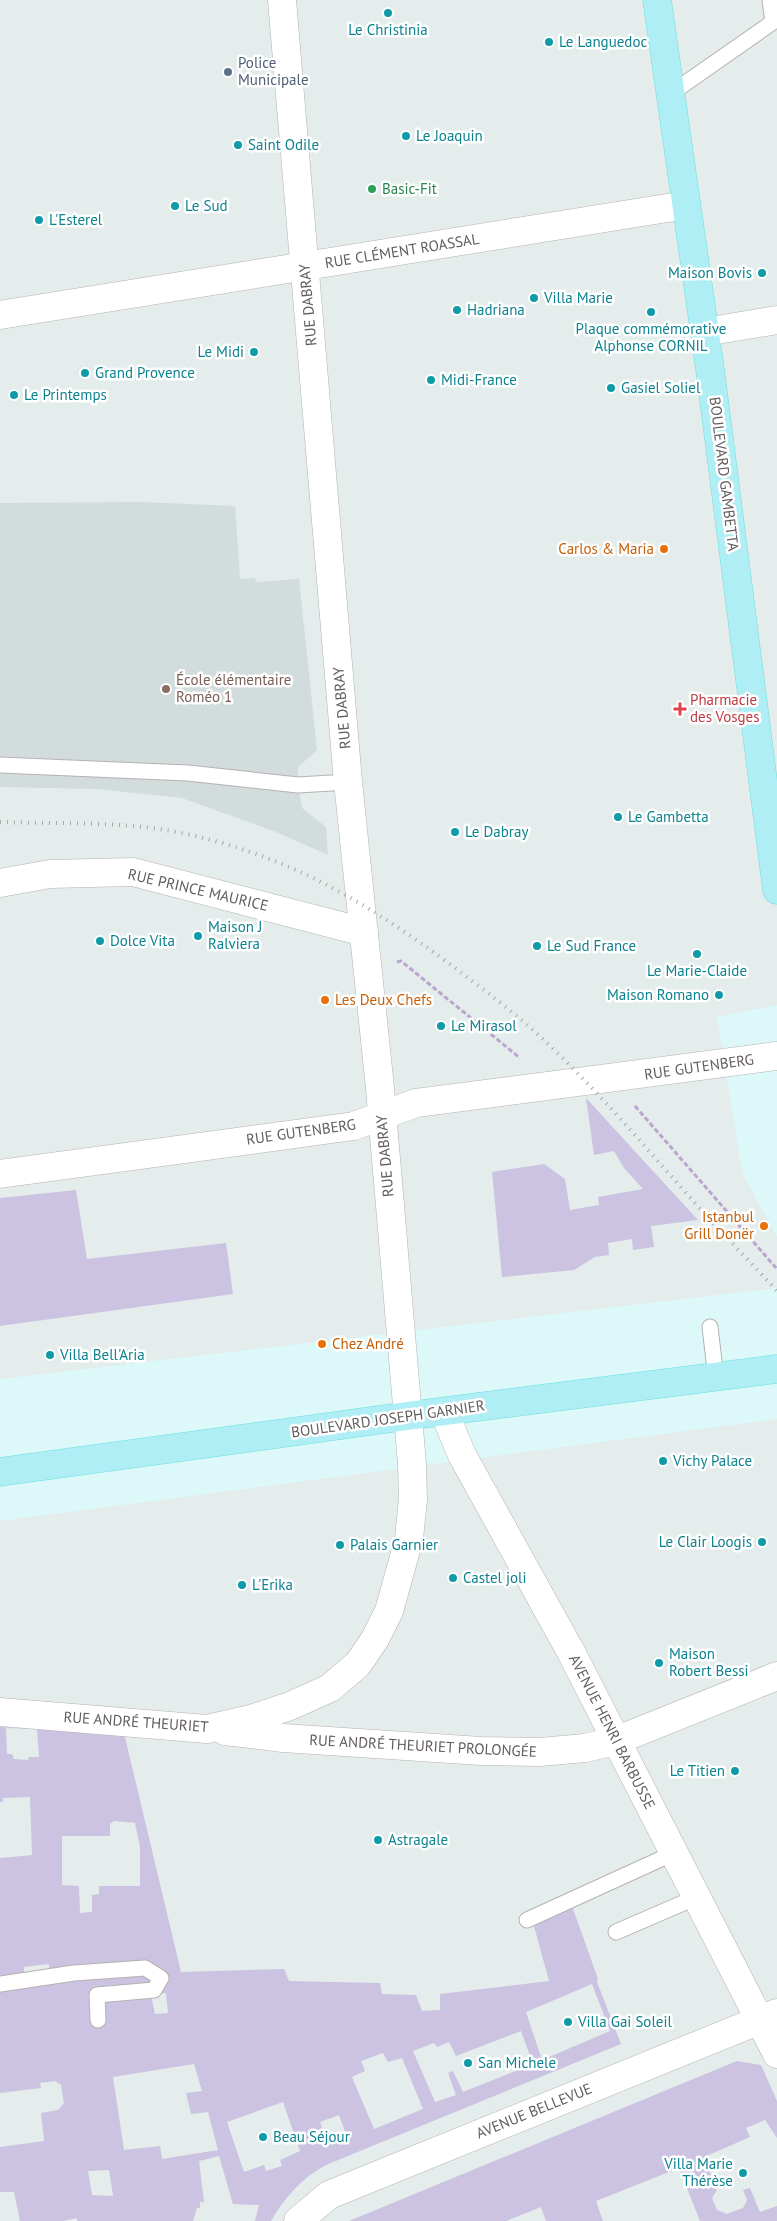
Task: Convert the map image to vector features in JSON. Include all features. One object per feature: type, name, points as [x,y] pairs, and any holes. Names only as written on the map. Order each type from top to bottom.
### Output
[{"type":"main road","name":"BOULEVARD GAMBETTA","points":[[657,0],[705,332],[777,890]]},
{"type":"main road","name":"BOULEVARD JOSEPH GARNIER","points":[[0,1472],[406,1416],[777,1369]]},
{"type":"street","name":"RUE DABRAY","points":[[282,0],[348,782],[382,1116],[406,1416]]},
{"type":"street","name":"RUE CLÉMENT ROASSAL","points":[[0,315],[686,205]]},
{"type":"street","points":[[705,332],[777,320]]},
{"type":"street","name":"RUE PRINCE MAURICE","points":[[0,883],[50,874],[133,872],[364,932]]},
{"type":"street","name":"RUE GUTENBERG","points":[[0,1174],[354,1126],[416,1103],[777,1056]]},
{"type":"street","name":"AVENUE HENRI BARBUSSE","points":[[444,1412],[462,1455],[571,1652],[615,1741],[697,1897],[769,2016],[777,2054]]},
{"type":"street","name":"RUE ANDRÉ THEURIET","points":[[0,1712],[207,1729],[251,1719],[290,1706],[330,1688],[358,1664],[375,1639],[389,1611],[409,1539],[413,1499],[412,1464],[406,1416]]},
{"type":"street","name":"RUE ANDRÉ THEURIET PROLONGÉE","points":[[207,1729],[283,1738],[481,1751],[540,1752],[585,1748],[615,1741],[777,1676]]},
{"type":"street","name":"AVENUE BELLEVUE","points":[[298,2221],[329,2195],[769,2016]]},
{"type":"lane","points":[[670,94],[773,22],[770,0]]},
{"type":"lane","points":[[0,764],[188,773],[298,785],[348,782]]},
{"type":"lane","points":[[710,1326],[716,1378]]},
{"type":"lane","points":[[527,1920],[674,1853]]},
{"type":"lane","points":[[616,1932],[697,1897]]},
{"type":"lane","points":[[0,1984],[74,1973],[145,1968],[161,1978],[154,1990],[97,1995],[98,2020]]},
{"type":"path","points":[[367,965],[401,962],[554,1085]]},
{"type":"path","points":[[609,1078],[777,1269]]},
{"type":"shaded area","points":[[142,502],[235,506],[240,579],[255,578],[256,582],[299,579],[317,750],[298,767],[298,785],[302,808],[326,827],[328,855],[276,832],[182,798],[97,789],[0,787],[0,503]]},
{"type":"shaded area","points":[[777,1005],[777,1237],[742,1173],[717,1017]]},
{"type":"shaded area","points":[[586,1098],[698,1220],[651,1226],[654,1247],[633,1250],[632,1239],[608,1243],[609,1255],[595,1257],[574,1270],[502,1277],[492,1172],[544,1164],[565,1179],[570,1210],[599,1205],[598,1197],[643,1189],[624,1168],[614,1151],[594,1155]]},
{"type":"shaded area","points":[[76,1190],[87,1259],[226,1243],[233,1294],[0,1326],[0,1198]]},
{"type":"shaded area","points":[[777,1288],[777,1419],[0,1521],[0,1379]]},
{"type":"shaded area","points":[[0,1727],[124,1733],[181,1972],[284,1969],[289,1981],[380,1983],[382,1994],[416,1995],[422,2011],[440,2010],[440,1994],[549,1981],[534,1926],[572,1906],[598,1979],[597,1982],[621,2044],[326,2165],[295,2189],[271,2221],[255,2221],[259,2205],[233,2204],[219,2156],[199,2161],[204,2202],[200,2202],[200,2208],[197,2208],[193,2221],[77,2221],[77,2218],[63,2221],[20,2221],[14,2192],[0,2192],[0,2147],[44,2141],[41,2113],[58,2110],[64,2103],[61,2085],[55,2081],[40,2083],[41,2088],[0,2093],[0,1858],[32,1855],[30,1797],[3,1798],[3,1802],[0,1802]],"holes":[[[6,1728],[37,1729],[39,1757],[29,1757],[28,1760],[14,1759],[12,1754],[7,1754]],[[114,1821],[135,1823],[140,1847],[140,1886],[99,1886],[99,1894],[92,1895],[92,1912],[80,1913],[79,1886],[62,1885],[62,1836],[110,1836],[110,1824]],[[49,1964],[49,1973],[24,1977],[24,1967]],[[592,1984],[610,2031],[542,2060],[526,2012]],[[166,1993],[168,2013],[155,2014],[151,1995]],[[521,2031],[533,2064],[463,2092],[453,2071],[448,2073],[456,2095],[435,2102],[413,2051],[434,2043],[437,2047],[449,2042],[456,2056]],[[383,2053],[388,2062],[402,2058],[423,2109],[374,2129],[352,2077],[365,2071],[361,2061]],[[194,2064],[202,2091],[186,2093],[191,2114],[208,2112],[218,2150],[162,2159],[160,2146],[124,2150],[113,2077]],[[283,2102],[300,2151],[280,2160],[282,2166],[266,2171],[264,2165],[244,2172],[227,2122]],[[339,2115],[347,2137],[328,2144],[320,2122]],[[109,2170],[113,2196],[92,2195],[88,2171]]]},
{"type":"shaded area","points":[[737,2061],[761,2065],[777,2101],[777,2138],[765,2120],[746,2128],[750,2137],[704,2157],[717,2190],[712,2198],[717,2210],[727,2214],[743,2208],[747,2200],[743,2190],[750,2188],[760,2212],[777,2206],[777,2221],[700,2221],[679,2168],[596,2201],[603,2221],[546,2221],[541,2207],[506,2221],[349,2221]]},
{"type":"railway","points":[[0,822],[107,824],[171,831],[211,840],[285,865],[353,899],[451,965],[536,1033],[607,1104],[702,1211],[777,1291]]},
{"type":"place","name":"Le Christinia","points":[[388,13]]},
{"type":"place","name":"Le Languedoc","points":[[549,42]]},
{"type":"place","name":"Police Municipale","points":[[228,72]]},
{"type":"place","name":"Le Joaquin","points":[[406,136]]},
{"type":"place","name":"Saint Odile","points":[[238,145]]},
{"type":"place","name":"Basic-Fit","points":[[372,189]]},
{"type":"place","name":"Le Sud","points":[[175,206]]},
{"type":"place","name":"L'Esterel","points":[[39,220]]},
{"type":"place","name":"Maison Bovis","points":[[762,273]]},
{"type":"place","name":"Villa Marie","points":[[534,298]]},
{"type":"place","name":"Hadriana","points":[[457,310]]},
{"type":"place","name":"Plaque commémorative Alphonse CORNIL","points":[[651,312]]},
{"type":"place","name":"Le Midi","points":[[254,352]]},
{"type":"place","name":"Grand Provence","points":[[85,373]]},
{"type":"place","name":"Midi-France","points":[[431,380]]},
{"type":"place","name":"Gasiel Soliel","points":[[611,388]]},
{"type":"place","name":"Le Printemps","points":[[14,395]]},
{"type":"place","name":"Carlos & Maria","points":[[664,549]]},
{"type":"place","name":"École élémentaire Roméo 1","points":[[166,689]]},
{"type":"place","name":"Pharmacie des Vosges","points":[[680,709]]},
{"type":"place","name":"Le Gambetta","points":[[618,817]]},
{"type":"place","name":"Le Dabray","points":[[455,832]]},
{"type":"place","name":"Maison J Ralviera","points":[[198,936]]},
{"type":"place","name":"Dolce Vita","points":[[100,941]]},
{"type":"place","name":"Le Sud France","points":[[537,946]]},
{"type":"place","name":"Le Marie-Claide","points":[[697,954]]},
{"type":"place","name":"Maison Romano","points":[[719,995]]},
{"type":"place","name":"Les Deux Chefs","points":[[325,1000]]},
{"type":"place","name":"Le Mirasol","points":[[441,1026]]},
{"type":"place","name":"Istanbul Grill Donër","points":[[764,1226]]},
{"type":"place","name":"Chez André","points":[[322,1344]]},
{"type":"place","name":"Villa Bell'Aria","points":[[50,1355]]},
{"type":"place","name":"Vichy Palace","points":[[663,1461]]},
{"type":"place","name":"Le Clair Loogis","points":[[762,1542]]},
{"type":"place","name":"Palais Garnier","points":[[340,1545]]},
{"type":"place","name":"Castel joli","points":[[453,1578]]},
{"type":"place","name":"L'Erika","points":[[242,1585]]},
{"type":"place","name":"Maison Robert Bessi","points":[[659,1663]]},
{"type":"place","name":"Le Titien","points":[[735,1771]]},
{"type":"place","name":"Astragale","points":[[378,1840]]},
{"type":"place","name":"Villa Gai Soleil","points":[[568,2022]]},
{"type":"place","name":"San Michele","points":[[468,2063]]},
{"type":"place","name":"Beau Séjour","points":[[263,2137]]},
{"type":"place","name":"Villa Marie Thérèse","points":[[743,2173]]}]
